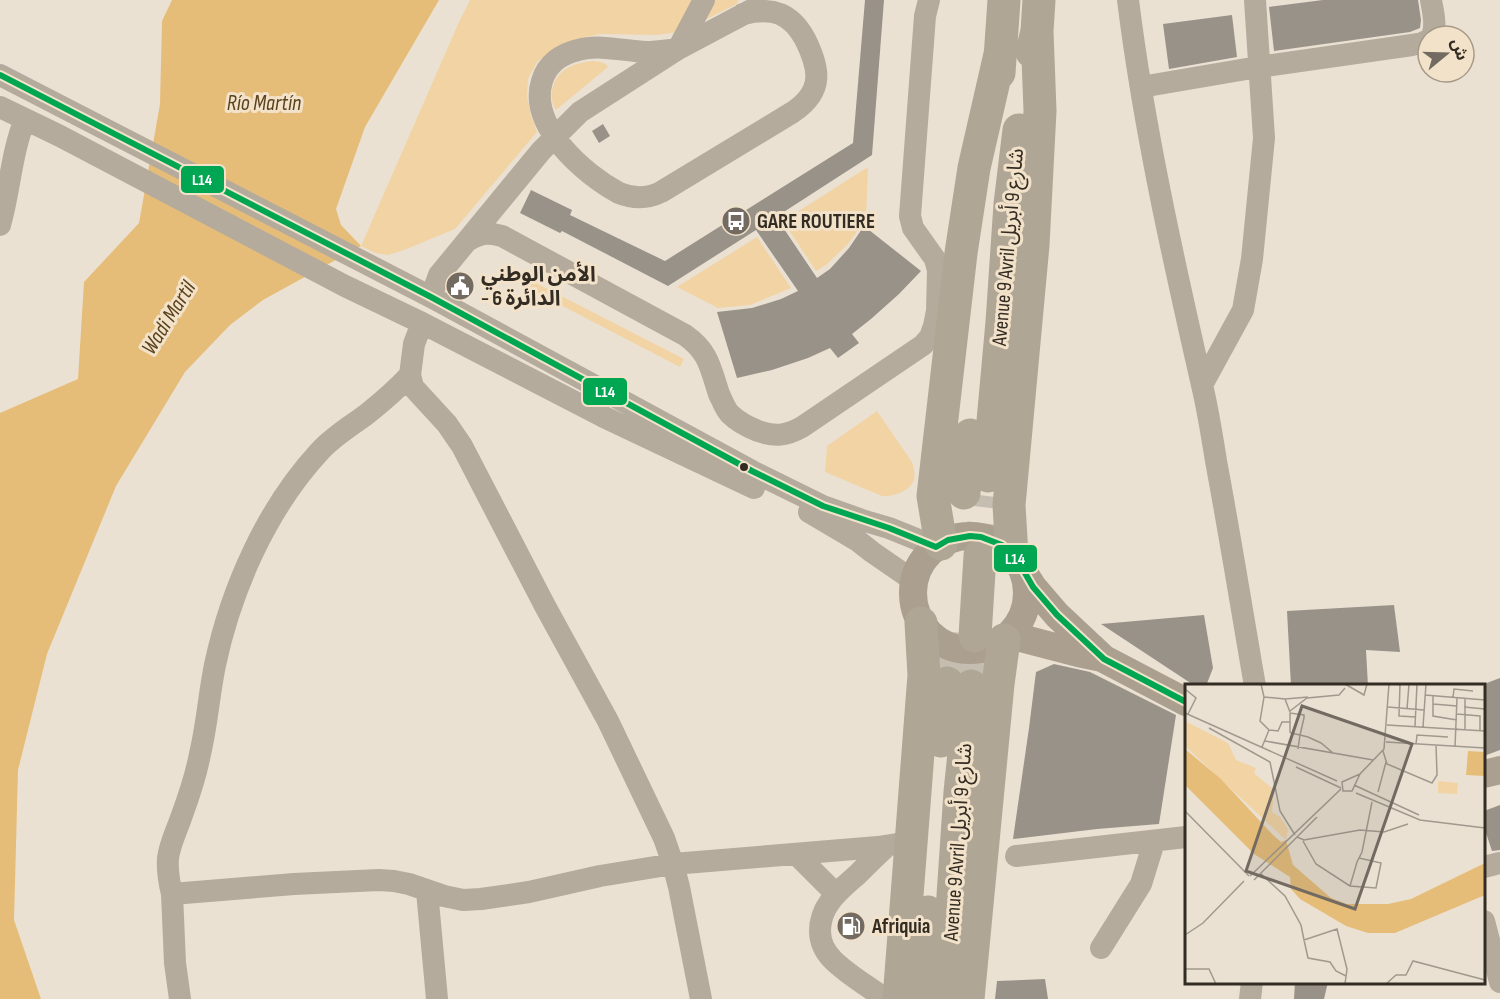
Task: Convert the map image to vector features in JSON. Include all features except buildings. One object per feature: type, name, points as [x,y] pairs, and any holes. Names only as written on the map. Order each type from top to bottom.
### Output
[{"type":"highway","name":"Avenue 9 Avril شارع 9 أبريل","points":[[1004,0],[973,410],[975,494],[1002,322],[1010,204],[1025,88],[1038,15]]},
{"type":"highway","points":[[1017,562],[1009,505],[1033,245],[1040,111],[1038,15]]},
{"type":"highway","points":[[968,999],[998,684],[985,636],[955,550],[933,496],[961,253],[974,168],[1001,50]]},
{"type":"highway","points":[[899,999],[899,843],[924,675],[921,623]]},
{"type":"highway","name":"Avenue 9 Avril شارع 9 أبريل","points":[[923,999],[931,854],[959,684],[960,803],[946,999]]},
{"type":"main road","points":[[985,636],[991,646],[980,650],[968,651],[945,645],[928,632],[915,610],[914,581],[918,568],[926,556],[955,550],[959,537],[981,537],[1002,545],[1057,615],[1104,658],[1185,701]]},
{"type":"main road","points":[[985,636],[1021,620],[1027,602],[1025,582],[1017,562]]},
{"type":"main road","points":[[985,636],[1104,658]]},
{"type":"main road","points":[[1485,774],[1500,770]]},
{"type":"street","points":[[678,49],[704,0]]},
{"type":"street","points":[[431,297],[439,275],[541,151],[579,112],[746,7],[770,0]]},
{"type":"street","points":[[469,240],[481,233],[502,236],[685,335],[703,351],[729,414],[744,425],[768,435],[790,434],[923,345],[930,337],[934,326],[937,310],[938,270],[935,259],[913,228],[910,216],[928,0]]},
{"type":"street","points":[[1128,0],[1141,87],[1202,385],[1255,684]]},
{"type":"street","points":[[1202,385],[1243,310],[1252,259],[1264,138],[1255,0]]},
{"type":"street","points":[[1431,0],[1435,24]]},
{"type":"street","points":[[678,49],[647,52],[596,47],[578,50],[562,55],[543,75],[539,89],[540,104],[554,137],[578,164],[619,194],[633,198],[647,197],[661,192],[793,112],[810,96],[816,73],[814,58],[799,28],[787,17],[746,7]]},
{"type":"street","points":[[1141,87],[1416,44]]},
{"type":"street","points":[[0,75],[431,297],[753,471],[813,501],[865,522],[955,550]]},
{"type":"street","points":[[0,107],[604,417],[809,512],[858,541],[914,581]]},
{"type":"street","points":[[0,225],[16,144],[25,119]]},
{"type":"street","points":[[422,323],[414,344],[410,375],[413,387],[447,424],[465,452],[608,721],[661,831],[673,864],[701,999]]},
{"type":"street","points":[[180,999],[175,963],[168,856],[201,754],[215,666],[231,607],[254,551],[283,499],[316,455],[335,437],[380,404],[410,375]]},
{"type":"street","points":[[1016,856],[1185,837]]},
{"type":"street","points":[[1101,948],[1141,884],[1154,842]]},
{"type":"street","points":[[172,894],[379,880],[409,884],[463,900],[481,899],[673,864],[796,855],[899,843]]},
{"type":"street","points":[[885,999],[832,960],[822,945],[820,936],[822,915],[826,905],[836,894],[899,843]]},
{"type":"street","points":[[796,855],[836,894]]},
{"type":"street","points":[[1485,867],[1500,863]]},
{"type":"street","points":[[427,891],[437,999]]},
{"type":"street","points":[[1485,925],[1500,982]]},
{"type":"street","points":[[1250,999],[1252,984]]},
{"type":"shaded area","points":[[470,0],[738,0],[737,4],[680,32],[656,35],[600,34],[576,39],[553,50],[537,62],[528,79],[527,96],[537,132],[455,229],[388,255],[375,253],[361,246]]},
{"type":"shaded area","points":[[592,61],[603,63],[608,67],[556,110],[552,94],[557,77],[572,66]]},
{"type":"shaded area","points":[[868,167],[866,219],[848,244],[826,265],[816,271],[783,221]]},
{"type":"shaded area","points":[[757,237],[791,288],[750,305],[718,308],[677,287]]},
{"type":"shaded area","points":[[528,279],[684,359],[680,367],[524,286]]},
{"type":"shaded area","points":[[877,411],[912,462],[915,475],[911,486],[890,496],[882,496],[825,472],[827,446]]},
{"type":"water","name":"Río Martín","points":[[172,0],[439,0],[365,127],[336,209],[341,225],[361,246],[263,300],[230,325],[185,372],[116,486],[47,654],[18,770],[14,920],[41,999],[0,999],[0,413],[78,379],[84,282],[139,223],[160,104],[162,21]]},
{"type":"tunnel","points":[[980,556],[987,496]]},
{"type":"tunnel","points":[[947,683],[952,632]]},
{"type":"tunnel","points":[[971,686],[975,636]]},
{"type":"transit line","name":"L14","points":[[0,75],[431,297],[752,471],[823,506],[889,528],[936,547],[948,540],[970,536],[981,537],[1002,545],[1018,561],[1033,587],[1057,615],[1104,659],[1185,701]]},
{"type":"place","name":"GARE ROUTIERE","points":[[736,221]]},
{"type":"place","name":"الأمن الوطني - الدائرة 6","points":[[460,286]]},
{"type":"place","name":"Afriquia","points":[[851,926]]},
{"type":"water label","name":"Wadi Martil","points":[[169,318]]}]
